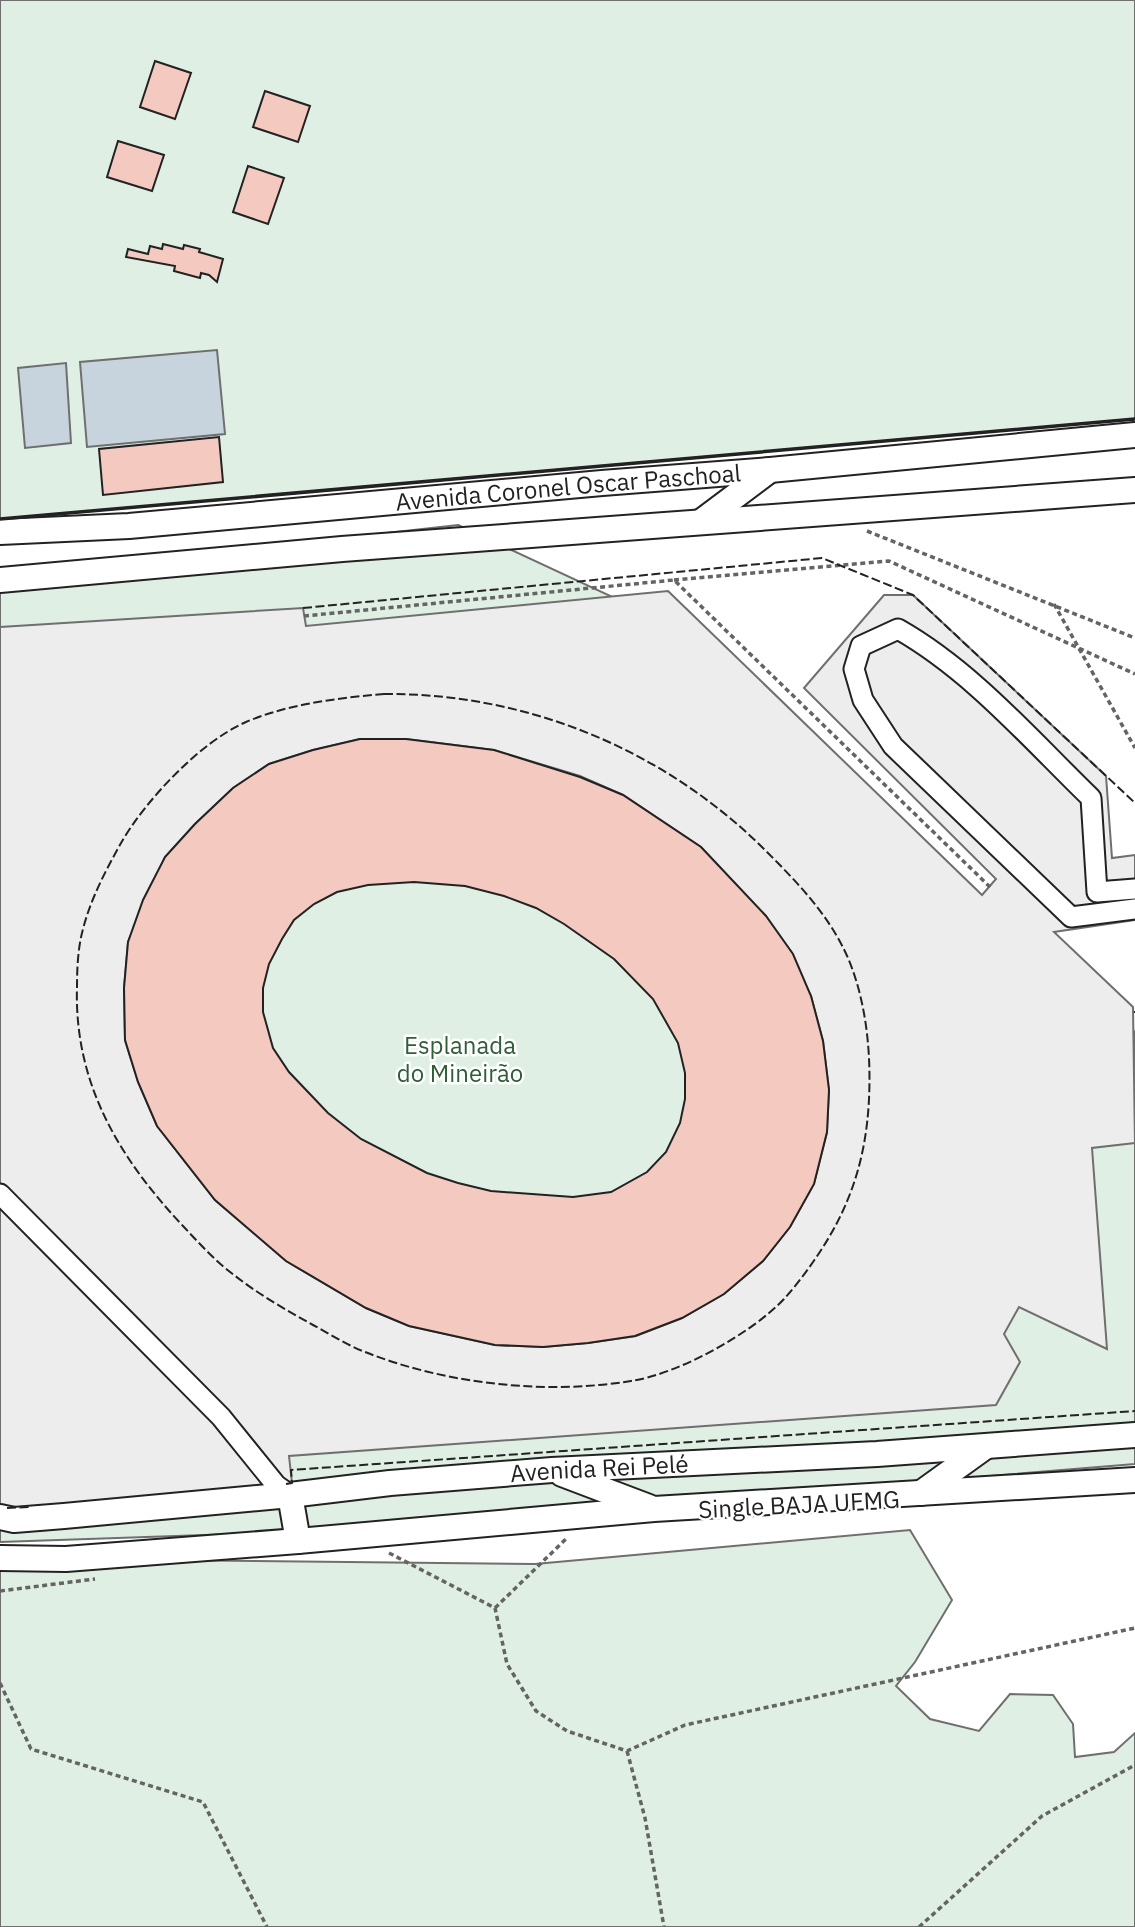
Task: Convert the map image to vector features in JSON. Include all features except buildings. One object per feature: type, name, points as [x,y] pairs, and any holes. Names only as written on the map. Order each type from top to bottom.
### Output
[{"type":"main road","name":"Avenida Coronel Oscar Paschoal","points":[[0,532],[129,526],[1135,435]]},
{"type":"main road","points":[[702,521],[770,470]]},
{"type":"main road","name":"Avenida Coronel Oscar Paschoal","points":[[0,580],[702,521],[1135,490]]},
{"type":"main road","points":[[129,526],[165,565]]},
{"type":"main road","name":"Avenida Rei Pelé","points":[[0,1517],[14,1520],[64,1517],[390,1483],[552,1470],[985,1447],[1135,1435]]},
{"type":"main road","points":[[920,1493],[985,1447]]},
{"type":"main road","points":[[552,1470],[654,1509]]},
{"type":"main road","name":"Avenida Rei Pelé","points":[[0,1558],[66,1559],[654,1509],[1135,1480]]},
{"type":"main road","points":[[290,1495],[298,1541]]},
{"type":"lane","points":[[1135,889],[1097,892],[1091,797],[962,674],[898,629],[862,646],[854,669],[863,700],[893,746],[1071,916],[1135,909]]},
{"type":"lane","points":[[0,1194],[221,1418],[276,1485],[290,1495]]},
{"type":"path","points":[[858,528],[1135,638]]},
{"type":"path","points":[[304,616],[889,561],[1135,674]]},
{"type":"path","points":[[674,580],[990,887]]},
{"type":"path","points":[[1054,604],[1135,748]]},
{"type":"path","points":[[495,1608],[571,1534]]},
{"type":"path","points":[[385,1551],[495,1608]]},
{"type":"path","points":[[0,1591],[97,1579]]},
{"type":"path","points":[[495,1608],[507,1664],[536,1711],[567,1731],[626,1751],[685,1725],[1135,1628]]},
{"type":"path","points":[[0,1683],[31,1749],[203,1802],[267,1927]]},
{"type":"path","points":[[626,1751],[645,1818],[664,1927]]},
{"type":"path","points":[[919,1927],[1042,1816],[1135,1765]]},
{"type":"green space","points":[[0,0],[1135,0],[1135,419],[0,519]]},
{"type":"green space","name":"Esplanada do Mineirão","points":[[458,525],[662,620],[1135,1032],[1135,1464],[322,1531],[0,1542],[0,571],[172,557]]},
{"type":"green space","points":[[910,1530],[952,1600],[915,1662],[896,1686],[930,1719],[979,1731],[1010,1694],[1053,1695],[1073,1724],[1075,1757],[1114,1752],[1135,1733],[1135,1927],[0,1927],[0,1561],[66,1559],[535,1564]]},
{"type":"shaded area","points":[[217,350],[225,434],[87,447],[80,362]]},
{"type":"shaded area","points":[[66,363],[71,443],[25,448],[18,368]]},
{"type":"shaded area","points":[[668,591],[982,895],[996,879],[804,688],[884,595],[913,595],[1106,776],[1112,858],[1135,855],[1135,920],[1054,932],[1133,1007],[1135,1143],[1092,1148],[1107,1349],[1019,1307],[1004,1334],[1020,1362],[996,1405],[289,1456],[292,1483],[70,1506],[0,1508],[0,627],[303,608],[306,626]],"holes":[[[360,739],[406,739],[494,750],[580,776],[623,795],[701,847],[766,916],[811,996],[823,1041],[829,1090],[827,1132],[814,1184],[790,1227],[763,1261],[724,1294],[682,1318],[636,1336],[543,1347],[495,1345],[409,1326],[366,1308],[286,1261],[215,1200],[157,1126],[138,1082],[125,1040],[124,988],[128,942],[165,857],[233,788],[269,764]]]},
{"type":"fence","points":[[303,608],[822,558],[913,595],[1135,803]]},
{"type":"fence","points":[[384,694],[437,696],[540,716],[637,756],[682,782],[764,849],[816,905],[846,953],[862,1002],[869,1066],[869,1099],[864,1143],[846,1204],[826,1243],[784,1299],[753,1326],[691,1361],[650,1377],[631,1381],[565,1387],[496,1384],[462,1379],[396,1363],[365,1352],[272,1302],[220,1264],[160,1200],[121,1146],[105,1117],[92,1087],[83,1055],[78,1022],[78,958],[83,929],[95,895],[131,827],[175,774],[228,731],[262,716],[296,706],[384,694]]},
{"type":"fence","points":[[286,1484],[292,1483],[291,1470],[1135,1411]]},
{"type":"fence","points":[[7,1508],[31,1507]]},
{"type":"wall","points":[[0,519],[1135,419]]}]
